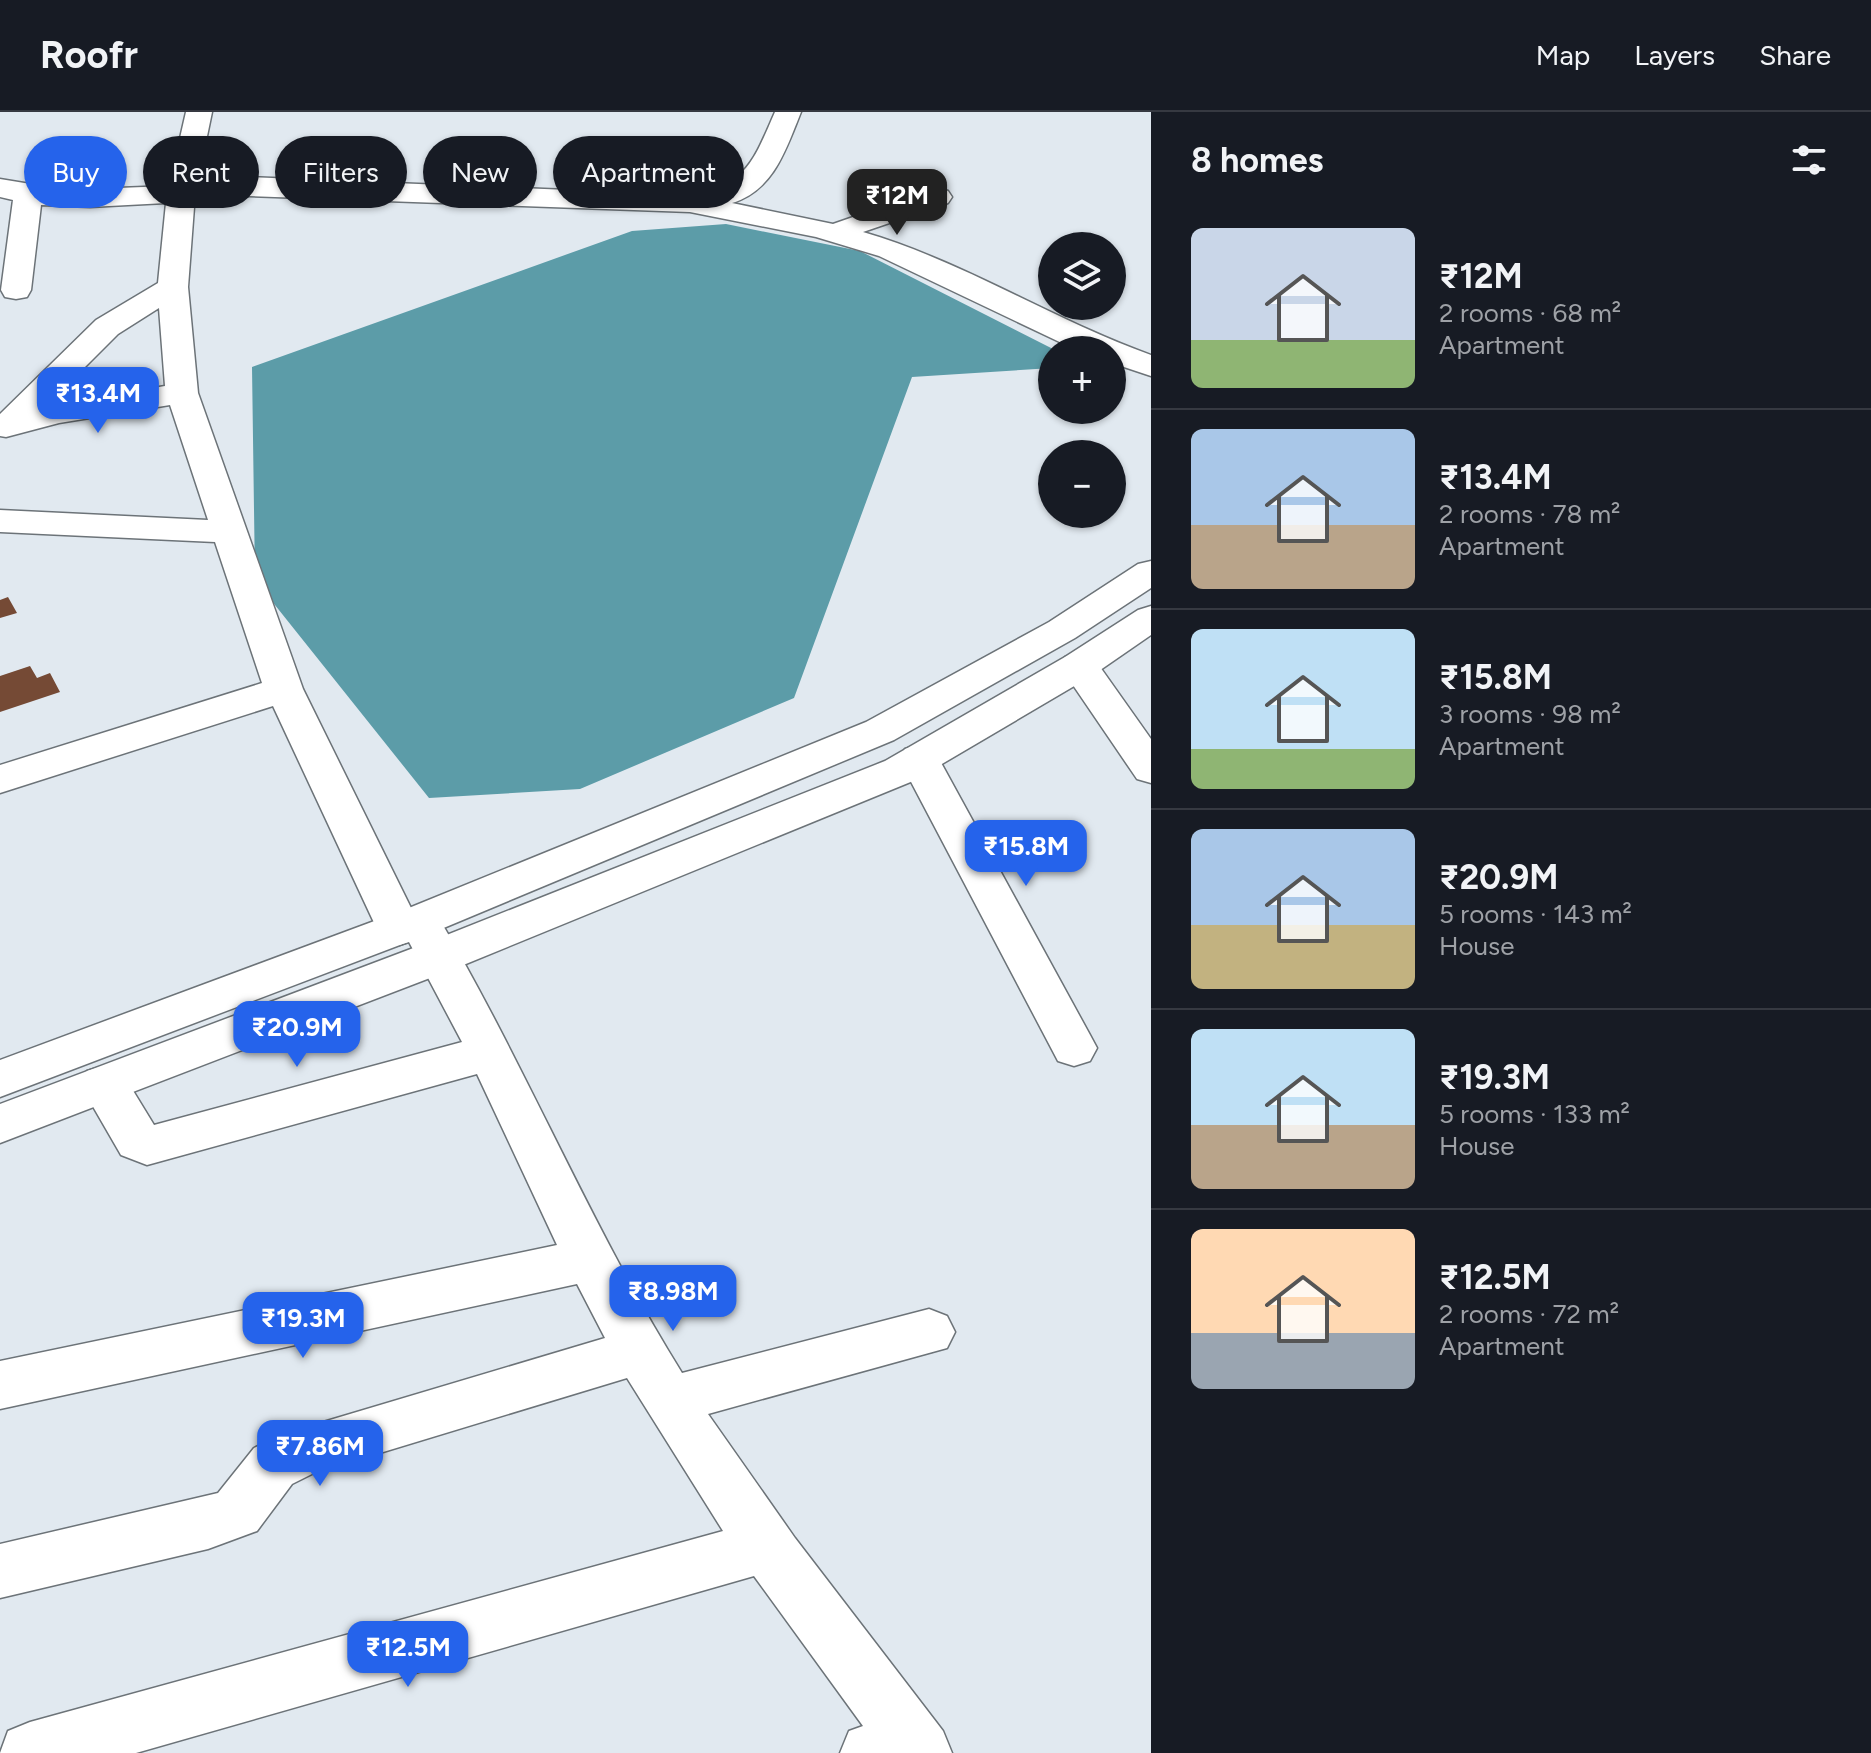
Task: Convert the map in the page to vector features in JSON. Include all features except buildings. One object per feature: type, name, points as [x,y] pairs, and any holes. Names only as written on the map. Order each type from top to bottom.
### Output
[{"type":"street","points":[[194,136],[199,112]]},
{"type":"street","points":[[744,188],[761,174],[788,112]]},
{"type":"street","points":[[259,190],[553,200]]},
{"type":"street","points":[[16,290],[14,192],[60,198],[143,191]]},
{"type":"street","points":[[837,233],[862,221],[938,197]]},
{"type":"street","points":[[180,208],[173,287],[182,393],[284,689],[419,935],[490,1052],[589,1260],[639,1351],[764,1546],[902,1749]]},
{"type":"street","points":[[709,208],[837,233],[911,259],[1068,336]]},
{"type":"street","points":[[3,428],[107,327],[173,287]]},
{"type":"street","points":[[1126,357],[1151,366]]},
{"type":"street","points":[[3,428],[59,413],[182,393]]},
{"type":"street","points":[[0,521],[232,532]]},
{"type":"street","points":[[0,1124],[104,1084],[419,935],[880,731],[1062,630],[1151,572]]},
{"type":"street","points":[[0,1079],[899,771],[1079,666],[1151,618]]},
{"type":"street","points":[[1079,666],[1151,769]]},
{"type":"street","points":[[0,779],[284,689]]},
{"type":"street","points":[[919,759],[1074,1048]]},
{"type":"street","points":[[104,1084],[138,1141],[147,1146],[490,1052]]},
{"type":"street","points":[[0,1385],[589,1260]]},
{"type":"street","points":[[669,1400],[929,1332]]},
{"type":"street","points":[[0,1571],[208,1523],[237,1513],[273,1466],[302,1452],[639,1351]]},
{"type":"street","points":[[30,1753],[764,1546]]},
{"type":"water","points":[[726,224],[860,251],[1038,341],[1038,369],[912,377],[794,698],[580,789],[429,798],[255,580],[252,367],[632,231]]}]
